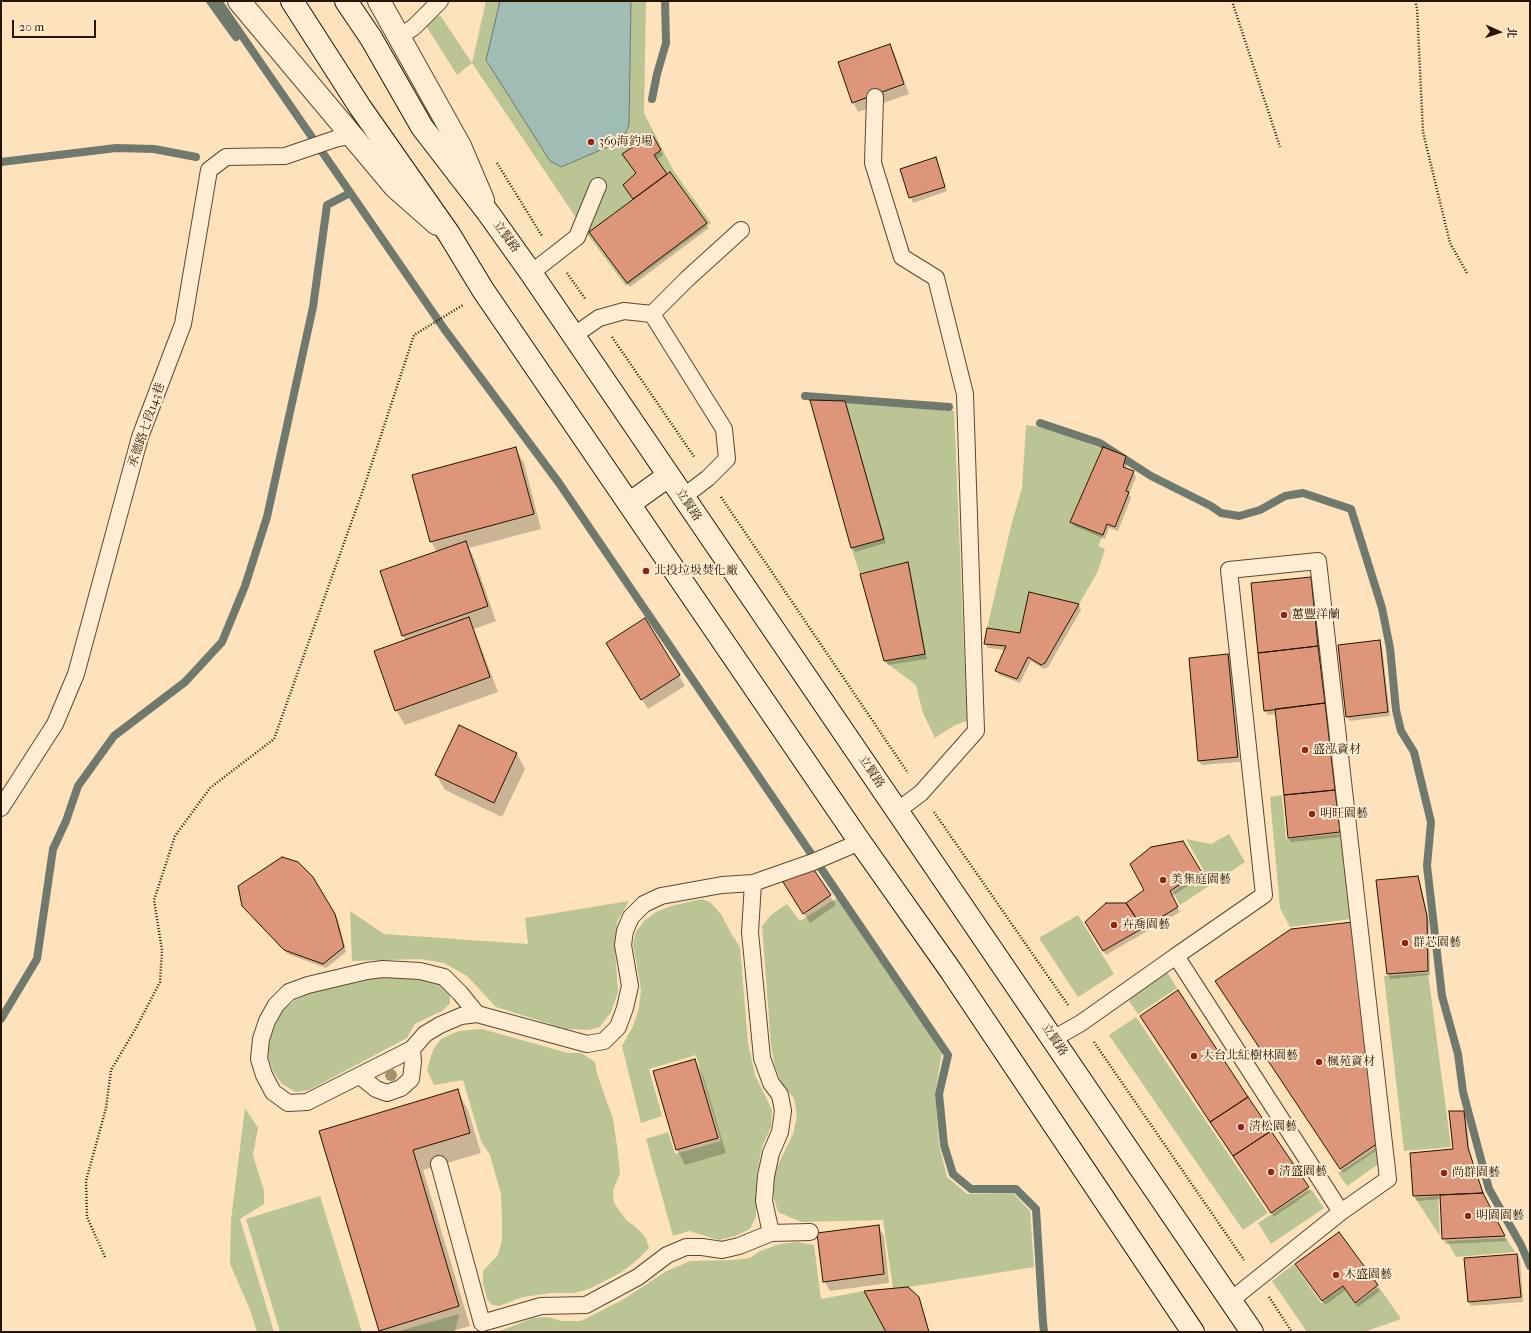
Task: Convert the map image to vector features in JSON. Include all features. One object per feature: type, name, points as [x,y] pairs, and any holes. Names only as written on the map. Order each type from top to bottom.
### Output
[{"type":"street","points":[[239,1],[395,187],[449,234]]},
{"type":"street","points":[[292,1],[360,107],[449,234],[483,290],[860,842],[951,971],[1194,1332]]},
{"type":"street","name":"立賢路","points":[[346,1],[371,38],[422,127],[531,273],[1252,1332]]},
{"type":"street","points":[[353,1],[371,38]]},
{"type":"street","name":"立賢路","points":[[379,1],[460,146],[488,214]]},
{"type":"street","points":[[629,504],[668,476]]},
{"type":"lane","points":[[399,37],[414,27],[440,1]]},
{"type":"lane","points":[[875,97],[873,163],[902,257],[936,278],[965,394],[976,731],[921,794],[898,811]]},
{"type":"lane","name":"承德路七段143巷","points":[[1,808],[55,724],[76,674],[140,437],[183,324],[209,170],[226,157],[285,156],[338,138],[352,136]]},
{"type":"lane","points":[[531,273],[577,237],[598,186]]},
{"type":"lane","points":[[652,314],[686,279],[741,230]]},
{"type":"lane","points":[[573,336],[599,318],[624,311],[652,314]]},
{"type":"lane","points":[[652,314],[724,429],[727,459],[708,478],[683,497]]},
{"type":"lane","points":[[1053,1039],[1081,1023],[1264,895],[1229,570],[1318,561],[1388,1179],[1341,1212],[1231,1300]]},
{"type":"lane","points":[[477,1014],[444,976],[420,971],[383,969],[367,971],[308,985],[289,992],[273,1010],[267,1021],[261,1039],[259,1059],[264,1075],[273,1092],[288,1103],[307,1102],[360,1076],[412,1049],[425,1034],[440,1025],[461,1016],[477,1014],[570,1041],[587,1044],[604,1042],[618,1027],[625,1008],[630,986],[623,945],[625,931],[631,916],[644,904],[661,896],[722,885],[753,883],[813,862],[860,842]]},
{"type":"lane","points":[[753,883],[750,932],[762,1058],[772,1084],[780,1095],[783,1111],[780,1132],[771,1153],[766,1176],[764,1201],[771,1233]]},
{"type":"lane","points":[[1176,956],[1341,1212]]},
{"type":"lane","points":[[360,1076],[376,1089],[387,1093],[401,1088],[411,1079],[413,1062],[412,1049]]},
{"type":"lane","points":[[439,1164],[482,1323],[541,1306],[586,1305],[638,1277],[667,1256],[686,1248],[702,1247],[722,1250],[739,1246],[771,1233],[810,1232]]},
{"type":"path","points":[[1232,1],[1280,147]]},
{"type":"path","points":[[1415,1],[1417,8],[1423,132],[1450,243],[1467,273]]},
{"type":"path","points":[[496,162],[554,256],[599,318],[921,794],[1258,1279],[1292,1332]]},
{"type":"path","points":[[105,1257],[87,1217],[86,1181],[106,1108],[111,1070],[136,1028],[160,982],[162,950],[154,900],[176,836],[210,788],[274,739],[364,487],[414,334],[457,309],[483,290]]},
{"type":"green space","name":"369海釣場","points":[[486,1],[646,1],[644,113],[673,170],[711,223],[626,286],[587,234],[472,63]]},
{"type":"green space","points":[[440,15],[472,63],[457,75],[425,24]]},
{"type":"green space","points":[[845,401],[954,411],[967,721],[955,725],[935,738],[923,713],[916,685],[884,661],[925,654],[908,562],[860,574],[851,548],[884,538]]},
{"type":"green space","points":[[1026,425],[1056,430],[1102,449],[1070,521],[1103,535],[1098,546],[1105,549],[1098,571],[1079,604],[1029,592],[1020,633],[987,628],[1012,522],[1022,488]]},
{"type":"green space","points":[[1282,795],[1286,839],[1340,834],[1351,919],[1290,927],[1280,908],[1270,797]]},
{"type":"green space","points":[[1229,834],[1245,862],[1180,905],[1173,892],[1204,871],[1186,839],[1211,844]]},
{"type":"green space","points":[[837,898],[942,1052],[935,1093],[939,1145],[947,1177],[967,1194],[1013,1193],[1030,1211],[1034,1267],[909,1287],[919,1297],[929,1332],[497,1332],[533,1318],[547,1317],[562,1321],[581,1321],[624,1299],[665,1272],[690,1261],[750,1258],[760,1251],[780,1244],[797,1242],[814,1245],[821,1299],[864,1291],[893,1288],[883,1220],[801,1222],[778,1212],[774,1198],[772,1182],[777,1167],[793,1134],[797,1116],[794,1098],[782,1084],[775,1067],[771,1045],[762,926],[772,914],[787,904],[800,921]]},
{"type":"green space","points":[[702,899],[710,902],[721,914],[740,947],[748,1043],[755,1075],[772,1110],[771,1127],[762,1147],[757,1173],[756,1217],[750,1229],[735,1236],[719,1240],[689,1231],[673,1236],[646,1139],[668,1132],[675,1154],[721,1141],[696,1055],[649,1069],[662,1116],[641,1123],[622,1046],[633,1026],[639,1008],[641,990],[633,944],[636,932],[644,921],[656,912],[671,906]]},
{"type":"green space","points":[[629,901],[617,922],[615,950],[618,992],[611,1012],[600,1027],[588,1030],[566,1029],[496,1007],[467,976],[444,963],[420,959],[352,961],[350,911],[384,934],[528,944],[525,918]]},
{"type":"green space","points":[[1078,915],[1114,974],[1078,997],[1039,938]]},
{"type":"green space","points":[[1167,972],[1177,988],[1138,1014],[1127,998]]},
{"type":"green space","points":[[1428,973],[1451,1147],[1404,1151],[1384,976]]},
{"type":"green space","points":[[386,976],[420,979],[442,985],[450,995],[450,1003],[442,1011],[415,1024],[407,1038],[309,1090],[296,1092],[282,1084],[274,1073],[268,1058],[270,1035],[284,1009],[295,1000],[318,991]]},
{"type":"green space","points":[[1136,1017],[1268,1213],[1243,1230],[1109,1035]]},
{"type":"green space","points":[[482,1029],[568,1053],[581,1053],[595,1062],[597,1074],[613,1119],[617,1146],[620,1173],[613,1191],[614,1203],[626,1220],[637,1228],[646,1238],[649,1248],[636,1261],[620,1273],[589,1289],[574,1293],[552,1293],[523,1297],[499,1306],[492,1305],[487,1299],[483,1283],[483,1271],[498,1255],[502,1240],[501,1194],[490,1155],[481,1141],[463,1080],[434,1085],[427,1070],[433,1050],[441,1039],[459,1031]]},
{"type":"green space","points":[[245,1108],[258,1128],[253,1155],[264,1191],[264,1204],[240,1219],[274,1332],[257,1332],[249,1307],[230,1264],[231,1220]]},
{"type":"green space","points":[[1378,1147],[1380,1163],[1347,1186],[1338,1173]]},
{"type":"green space","points":[[1311,1189],[1324,1208],[1271,1244],[1258,1223]]},
{"type":"green space","points":[[320,1196],[362,1332],[280,1332],[246,1219]]},
{"type":"green space","points":[[1438,1196],[1440,1236],[1415,1198]]},
{"type":"green space","points":[[1506,1238],[1515,1252],[1456,1257],[1447,1241]]},
{"type":"green space","points":[[1294,1264],[1321,1303],[1343,1287],[1355,1304],[1379,1287],[1401,1319],[1364,1332],[1307,1332],[1272,1281]]},
{"type":"green space","points":[[459,1314],[455,1332],[396,1332]]},
{"type":"water","points":[[500,1],[631,1],[629,125],[623,138],[617,143],[561,167],[550,161],[486,60]]},
{"type":"building","points":[[890,44],[904,84],[852,103],[838,62]]},
{"type":"building","points":[[652,134],[661,150],[654,155],[667,174],[633,199],[623,185],[636,173],[622,154]]},
{"type":"building","points":[[936,157],[945,187],[909,198],[900,169]]},
{"type":"building","points":[[670,172],[707,223],[627,283],[589,232]]},
{"type":"building","points":[[810,400],[845,401],[884,539],[851,548]]},
{"type":"building","points":[[516,447],[534,514],[430,542],[412,475]]},
{"type":"building","points":[[1103,447],[1126,456],[1123,467],[1134,471],[1126,491],[1129,492],[1115,527],[1107,524],[1103,535],[1070,522]]},
{"type":"building","points":[[466,541],[488,606],[402,636],[380,571]]},
{"type":"building","points":[[908,562],[925,654],[884,661],[860,574]]},
{"type":"building","name":"蕙豐洋蘭","points":[[1311,577],[1318,646],[1258,653],[1251,583]]},
{"type":"building","points":[[1029,592],[1079,604],[1045,663],[1041,665],[1028,657],[1017,679],[995,671],[1006,646],[984,644],[987,628],[1020,633]]},
{"type":"building","points":[[469,617],[490,677],[395,711],[374,651]]},
{"type":"building","points":[[645,618],[680,675],[641,700],[606,643]]},
{"type":"building","points":[[1380,640],[1388,712],[1346,717],[1338,645]]},
{"type":"building","points":[[1318,646],[1325,703],[1264,711],[1258,653]]},
{"type":"building","points":[[1228,654],[1238,757],[1198,761],[1189,658]]},
{"type":"building","name":"盛泓資材","points":[[1325,703],[1335,790],[1284,795],[1275,709]]},
{"type":"building","points":[[459,725],[517,753],[494,803],[435,775]]},
{"type":"building","name":"明旺園藝","points":[[1335,790],[1340,832],[1288,838],[1284,795]]},
{"type":"building","name":"美集庭園藝","points":[[1183,841],[1201,871],[1170,891],[1178,907],[1143,928],[1126,903],[1144,890],[1130,864],[1151,847]]},
{"type":"building","points":[[282,857],[298,862],[313,877],[335,914],[344,947],[323,964],[284,950],[242,906],[238,886]]},
{"type":"building","points":[[810,864],[831,895],[803,914],[783,882]]},
{"type":"building","name":"群芯園藝","points":[[1418,876],[1427,916],[1428,971],[1387,974],[1376,880]]},
{"type":"building","name":"卉喬園藝","points":[[1106,903],[1126,903],[1143,928],[1103,951],[1085,922]]},
{"type":"building","name":"楓苑資材","points":[[1353,922],[1378,1143],[1340,1169],[1215,981],[1291,929]]},
{"type":"building","name":"大台北紅樹林園藝","points":[[1178,990],[1248,1097],[1210,1122],[1140,1016]]},
{"type":"building","points":[[695,1059],[718,1138],[676,1150],[653,1071]]},
{"type":"building","points":[[458,1089],[470,1133],[413,1150],[459,1306],[379,1331],[319,1131]]},
{"type":"building","name":"清松園藝","points":[[1248,1097],[1271,1131],[1233,1156],[1210,1122]]},
{"type":"building","name":"尚群園藝","points":[[1449,1111],[1464,1111],[1468,1148],[1483,1193],[1413,1196],[1410,1153],[1453,1149]]},
{"type":"building","name":"清盛園藝","points":[[1271,1131],[1309,1187],[1271,1213],[1233,1156]]},
{"type":"building","name":"明園園藝","points":[[1483,1193],[1505,1236],[1442,1239],[1440,1195]]},
{"type":"building","points":[[879,1225],[884,1274],[823,1282],[817,1233]]},
{"type":"building","name":"木盛園藝","points":[[1339,1232],[1378,1285],[1355,1303],[1343,1286],[1322,1301],[1295,1264]]},
{"type":"building","points":[[1517,1254],[1521,1297],[1468,1302],[1464,1258]]},
{"type":"building","points":[[908,1287],[919,1297],[929,1332],[886,1332],[864,1291]]},
{"type":"waterway","points":[[210,1],[236,37]]},
{"type":"waterway","points":[[218,1],[445,330],[559,483],[948,1055],[939,1094],[944,1145],[953,1174],[971,1189],[1016,1189],[1036,1209],[1044,1332]]},
{"type":"waterway","points":[[652,99],[657,74],[666,43],[665,1]]},
{"type":"waterway","points":[[1,162],[116,148],[154,149],[196,157]]},
{"type":"waterway","points":[[1,1019],[37,959],[53,849],[66,821],[78,786],[114,736],[185,682],[222,642],[245,586],[267,517],[313,307],[327,205],[350,193]]},
{"type":"waterway","points":[[805,396],[949,407]]},
{"type":"waterway","points":[[1040,423],[1100,443],[1151,476],[1211,506],[1221,513],[1239,516],[1260,510],[1285,496],[1303,493],[1351,509],[1382,608],[1390,648],[1396,710],[1401,731],[1414,752],[1431,822],[1427,866],[1442,996],[1458,1054],[1463,1092],[1489,1189],[1521,1245],[1530,1266]]},
{"type":"place","name":"369海釣場","points":[[591,142]]},
{"type":"place","name":"北投垃圾焚化廠","points":[[646,571]]},
{"type":"place","name":"蕙豐洋蘭","points":[[1284,615]]},
{"type":"place","name":"盛泓資材","points":[[1305,750]]},
{"type":"place","name":"明旺園藝","points":[[1312,814]]},
{"type":"place","name":"美集庭園藝","points":[[1163,880]]},
{"type":"place","name":"卉喬園藝","points":[[1114,925]]},
{"type":"place","name":"群芯園藝","points":[[1405,943]]},
{"type":"place","name":"大台北紅樹林園藝","points":[[1194,1056]]},
{"type":"place","name":"楓苑資材","points":[[1319,1062]]},
{"type":"place","name":"清松園藝","points":[[1241,1127]]},
{"type":"place","name":"清盛園藝","points":[[1271,1172]]},
{"type":"place","name":"尚群園藝","points":[[1444,1173]]},
{"type":"place","name":"明園園藝","points":[[1468,1216]]},
{"type":"place","name":"木盛園藝","points":[[1336,1275]]}]
